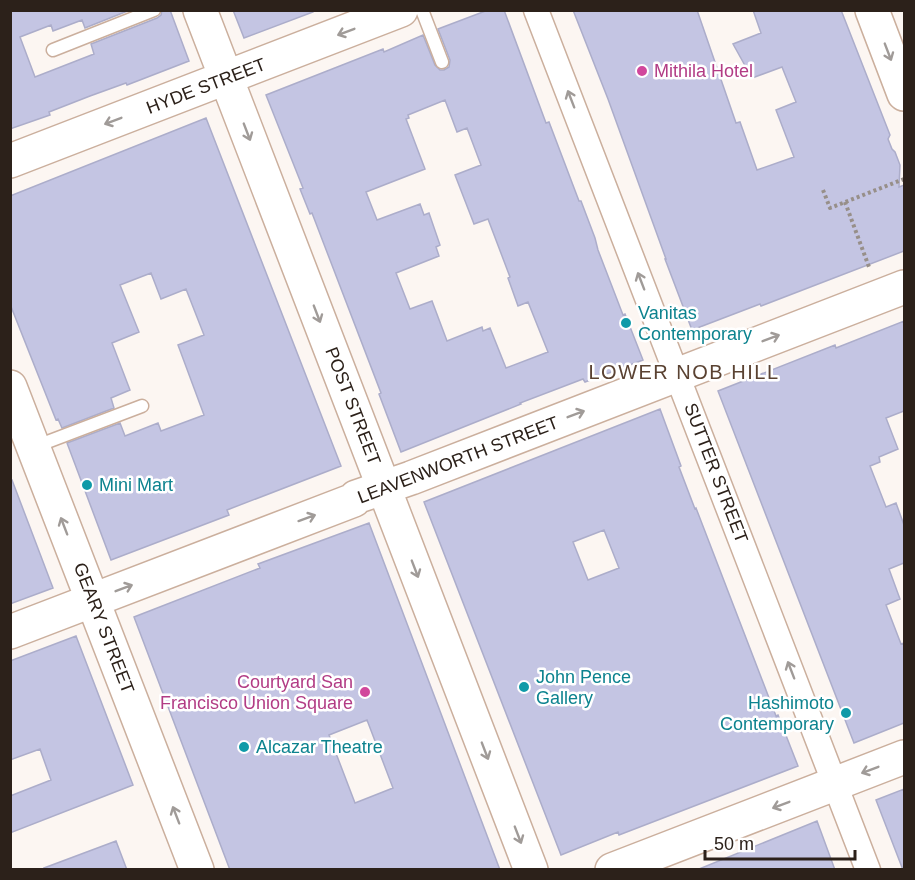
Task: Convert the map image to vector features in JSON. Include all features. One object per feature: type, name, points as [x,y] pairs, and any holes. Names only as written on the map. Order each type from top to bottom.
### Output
[{"type":"street","name":"POST STREET","points":[[200,10],[531,870]]},
{"type":"street","name":"HYDE STREET","points":[[10,161],[401,10]]},
{"type":"street","name":"SUTTER STREET","points":[[536,10],[868,870]]},
{"type":"street","points":[[872,10],[904,94]]},
{"type":"street","name":"LEAVENWORTH STREET","points":[[10,632],[904,287]]},
{"type":"street","name":"GEARY STREET","points":[[10,387],[197,870]]},
{"type":"street","points":[[626,867],[904,757]]},
{"type":"lane","points":[[53,50],[154,10]]},
{"type":"lane","points":[[422,10],[442,63]]},
{"type":"lane","points":[[34,447],[142,406]]},
{"type":"path","points":[[823,190],[830,208],[904,178]]},
{"type":"path","points":[[845,202],[869,267]]},
{"type":"building","points":[[10,10],[130,10],[85,28],[82,20],[53,31],[51,25],[20,37],[35,77],[94,54],[91,44],[157,18],[161,15],[162,10],[170,10],[189,61],[127,85],[126,83],[90,96],[49,112],[50,115],[10,129]]},
{"type":"building","points":[[233,10],[313,10],[313,12],[244,38]]},
{"type":"building","points":[[488,10],[504,10],[546,123],[549,122],[623,315],[625,314],[643,360],[585,382],[583,379],[401,452],[379,394],[381,393],[312,213],[310,214],[300,189],[303,188],[266,95],[383,49],[384,52],[423,35],[435,65],[440,70],[444,70],[449,67],[450,60],[438,29]],"holes":[[[445,100],[457,132],[467,128],[481,165],[455,175],[474,224],[488,219],[510,277],[508,278],[518,306],[528,302],[548,352],[506,368],[490,328],[483,331],[482,327],[447,341],[432,301],[410,309],[396,273],[439,256],[436,247],[440,245],[429,213],[424,215],[420,204],[377,220],[366,192],[425,169],[406,119],[409,118],[408,115]]]},
{"type":"building","points":[[573,10],[697,10],[736,123],[740,122],[757,170],[794,157],[776,110],[796,102],[782,67],[752,78],[733,44],[761,33],[753,10],[841,10],[890,135],[888,139],[900,165],[899,187],[904,185],[904,251],[692,330]]},
{"type":"building","points":[[206,118],[341,466],[227,510],[229,515],[111,560],[67,443],[120,423],[125,436],[158,423],[161,431],[204,415],[178,345],[204,335],[186,289],[161,299],[151,273],[120,285],[139,332],[112,343],[130,390],[111,398],[114,408],[62,428],[58,419],[56,420],[10,304],[10,196]]},
{"type":"building","points":[[904,321],[904,411],[886,418],[898,449],[879,457],[880,462],[870,466],[886,507],[896,503],[904,525],[904,563],[889,569],[900,599],[886,605],[901,644],[904,643],[904,723],[854,743],[718,391],[835,345],[836,348]]},
{"type":"building","points":[[660,409],[695,509],[776,716],[778,715],[798,766],[561,855],[424,502]],"holes":[[[604,530],[619,568],[588,580],[573,542]]]},
{"type":"building","points":[[12,480],[53,588],[10,604],[10,481]]},
{"type":"building","points":[[369,523],[500,870],[230,870],[134,617],[260,568],[258,564]],"holes":[[[367,720],[393,788],[355,803],[329,735]]]},
{"type":"building","points":[[76,636],[133,785],[10,833],[10,796],[51,780],[40,749],[10,760],[10,661]]},
{"type":"building","points":[[904,789],[904,870],[903,870],[876,800]]},
{"type":"building","points":[[817,821],[835,870],[699,869]]},
{"type":"building","points":[[116,841],[127,870],[45,870],[44,868]]},
{"type":"place","name":"Mithila Hotel","points":[[642,71]]},
{"type":"place","name":"Vanitas Contemporary","points":[[626,323]]},
{"type":"place","name":"Mini Mart","points":[[87,485]]},
{"type":"place","name":"John Pence Gallery","points":[[524,687]]},
{"type":"place","name":"Courtyard San Francisco Union Square","points":[[365,692]]},
{"type":"place","name":"Hashimoto Contemporary","points":[[846,713]]},
{"type":"place","name":"Alcazar Theatre","points":[[244,747]]},
{"type":"district","name":"LOWER NOB HILL","points":[[684,372]]}]
